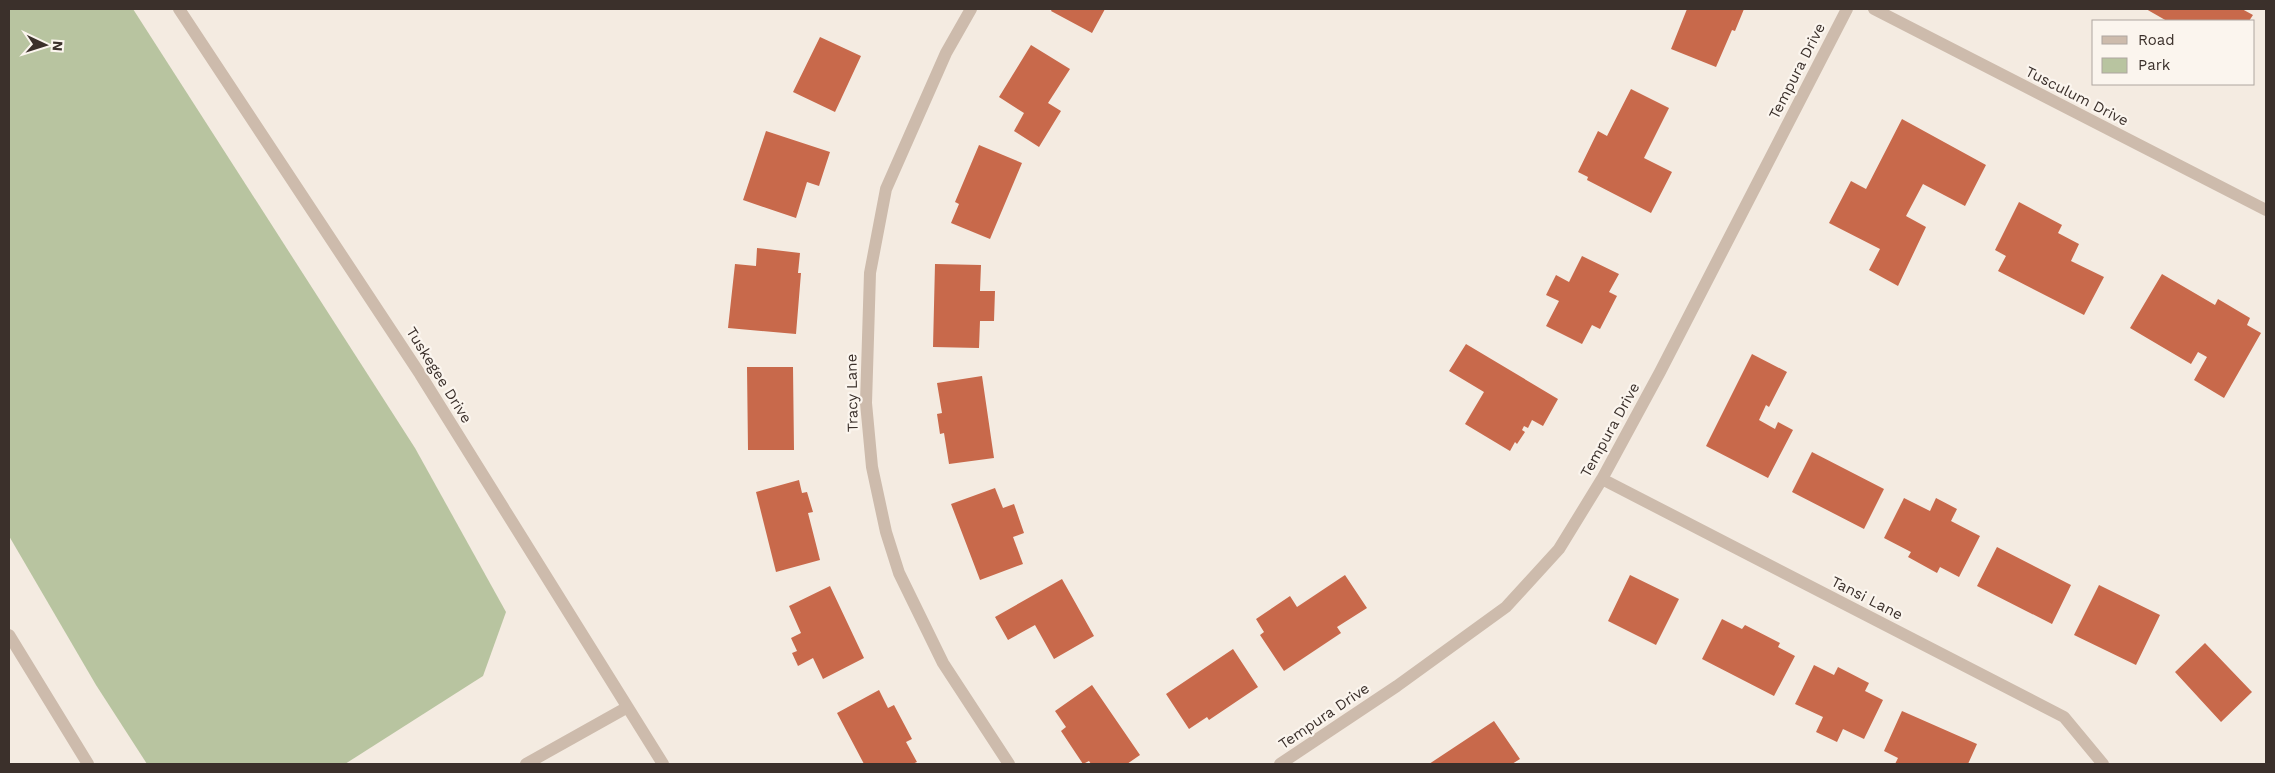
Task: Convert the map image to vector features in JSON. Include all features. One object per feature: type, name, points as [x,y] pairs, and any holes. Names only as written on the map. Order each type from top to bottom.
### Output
[{"type":"street","name":"Tuskegee Drive","points":[[179,9],[420,374],[626,708],[663,764]]},
{"type":"street","name":"Tracy Lane","points":[[971,9],[946,53],[886,189],[870,273],[866,403],[872,468],[886,532],[899,573],[943,662],[1009,764]]},
{"type":"street","name":"Tempura Drive","points":[[1280,764],[1397,686],[1506,607],[1559,549],[1602,479],[1847,9]]},
{"type":"street","name":"Tusculum Drive","points":[[1874,9],[2266,210]]},
{"type":"street","name":"Tansi Lane","points":[[1602,479],[2064,716],[2103,764]]},
{"type":"street","points":[[9,636],[88,764]]},
{"type":"street","points":[[526,764],[626,708]]},
{"type":"green space","points":[[9,9],[133,9],[415,448],[506,612],[483,676],[345,764],[147,764],[96,685],[9,536]]},
{"type":"building","points":[[1052,9],[1105,9],[1092,33],[1051,11]]},
{"type":"building","points":[[1687,9],[1744,9],[1735,31],[1732,30],[1716,67],[1671,49]]},
{"type":"building","points":[[2146,9],[2242,9],[2253,15],[2250,20],[2165,20]]},
{"type":"building","points":[[820,37],[861,56],[835,112],[793,92]]},
{"type":"building","points":[[1031,45],[1070,69],[1048,103],[1061,111],[1039,147],[1014,131],[1024,113],[999,97]]},
{"type":"building","points":[[1631,89],[1669,108],[1644,158],[1672,172],[1651,213],[1587,180],[1588,177],[1578,172],[1598,131],[1607,136]]},
{"type":"building","points":[[1902,119],[1986,165],[1965,206],[1923,184],[1906,216],[1926,227],[1898,286],[1869,270],[1880,249],[1829,223],[1851,181],[1866,189]]},
{"type":"building","points":[[766,131],[830,152],[819,186],[807,182],[796,218],[743,200]]},
{"type":"building","points":[[979,145],[1022,163],[990,239],[951,223],[959,204],[955,202]]},
{"type":"building","points":[[2019,202],[2062,225],[2058,233],[2079,244],[2071,261],[2104,277],[2084,315],[1998,271],[2006,256],[1995,250]]},
{"type":"building","points":[[757,248],[800,253],[798,273],[801,273],[796,334],[728,328],[735,264],[756,266]]},
{"type":"building","points":[[1582,256],[1619,274],[1609,292],[1617,296],[1600,329],[1592,325],[1582,344],[1546,326],[1559,301],[1546,295],[1556,275],[1569,282]]},
{"type":"building","points":[[935,264],[981,265],[980,291],[995,291],[994,321],[980,321],[979,348],[933,347]]},
{"type":"building","points":[[2162,274],[2215,305],[2218,299],[2250,318],[2247,325],[2261,333],[2224,398],[2194,380],[2207,357],[2198,352],[2191,364],[2130,328]]},
{"type":"building","points":[[1466,344],[1558,399],[1543,426],[1532,420],[1528,428],[1524,426],[1522,430],[1525,432],[1517,444],[1515,442],[1510,451],[1465,424],[1484,392],[1449,371]]},
{"type":"building","points":[[1752,354],[1787,372],[1769,407],[1766,405],[1759,420],[1775,429],[1778,422],[1793,430],[1768,478],[1706,446]]},
{"type":"building","points":[[747,367],[793,367],[794,450],[748,450]]},
{"type":"building","points":[[982,376],[994,458],[949,464],[944,433],[940,434],[937,414],[942,413],[937,383]]},
{"type":"building","points":[[1812,452],[1884,489],[1864,529],[1792,492]]},
{"type":"building","points":[[799,480],[802,493],[807,492],[813,512],[808,513],[820,560],[776,572],[756,492]]},
{"type":"building","points":[[995,488],[1003,508],[1014,504],[1024,533],[1013,537],[1023,564],[980,580],[951,504]]},
{"type":"building","points":[[1904,498],[1930,511],[1936,498],[1957,509],[1951,521],[1980,536],[1959,577],[1940,567],[1937,573],[1908,557],[1911,552],[1884,538]]},
{"type":"building","points":[[1997,547],[2071,585],[2052,624],[1977,586]]},
{"type":"building","points":[[1345,575],[1367,608],[1337,627],[1341,633],[1284,671],[1260,635],[1264,632],[1256,619],[1290,596],[1297,607]]},
{"type":"building","points":[[1630,575],[1679,599],[1656,645],[1608,621]]},
{"type":"building","points":[[1062,579],[1094,636],[1054,659],[1035,625],[1008,640],[995,617]]},
{"type":"building","points":[[2099,585],[2160,615],[2136,665],[2074,635]]},
{"type":"building","points":[[830,586],[864,658],[823,679],[813,658],[798,666],[792,653],[797,651],[791,638],[801,633],[789,606]]},
{"type":"building","points":[[1722,619],[1742,629],[1745,625],[1780,643],[1778,647],[1795,656],[1774,696],[1702,659]]},
{"type":"building","points":[[2205,643],[2252,692],[2221,722],[2175,672]]},
{"type":"building","points":[[1233,649],[1258,687],[1209,720],[1207,717],[1189,729],[1166,694]]},
{"type":"building","points":[[1814,665],[1834,675],[1838,667],[1869,683],[1865,691],[1883,700],[1864,739],[1843,729],[1837,742],[1816,732],[1823,717],[1795,704]]},
{"type":"building","points":[[1092,685],[1140,755],[1127,764],[1091,764],[1089,761],[1083,764],[1061,731],[1066,727],[1055,711]]},
{"type":"building","points":[[879,690],[888,708],[894,705],[912,739],[906,742],[917,762],[912,764],[864,764],[837,713]]},
{"type":"building","points":[[1902,711],[1977,744],[1968,764],[1895,764],[1898,758],[1884,751]]},
{"type":"building","points":[[1494,721],[1520,759],[1512,764],[1429,764]]}]
